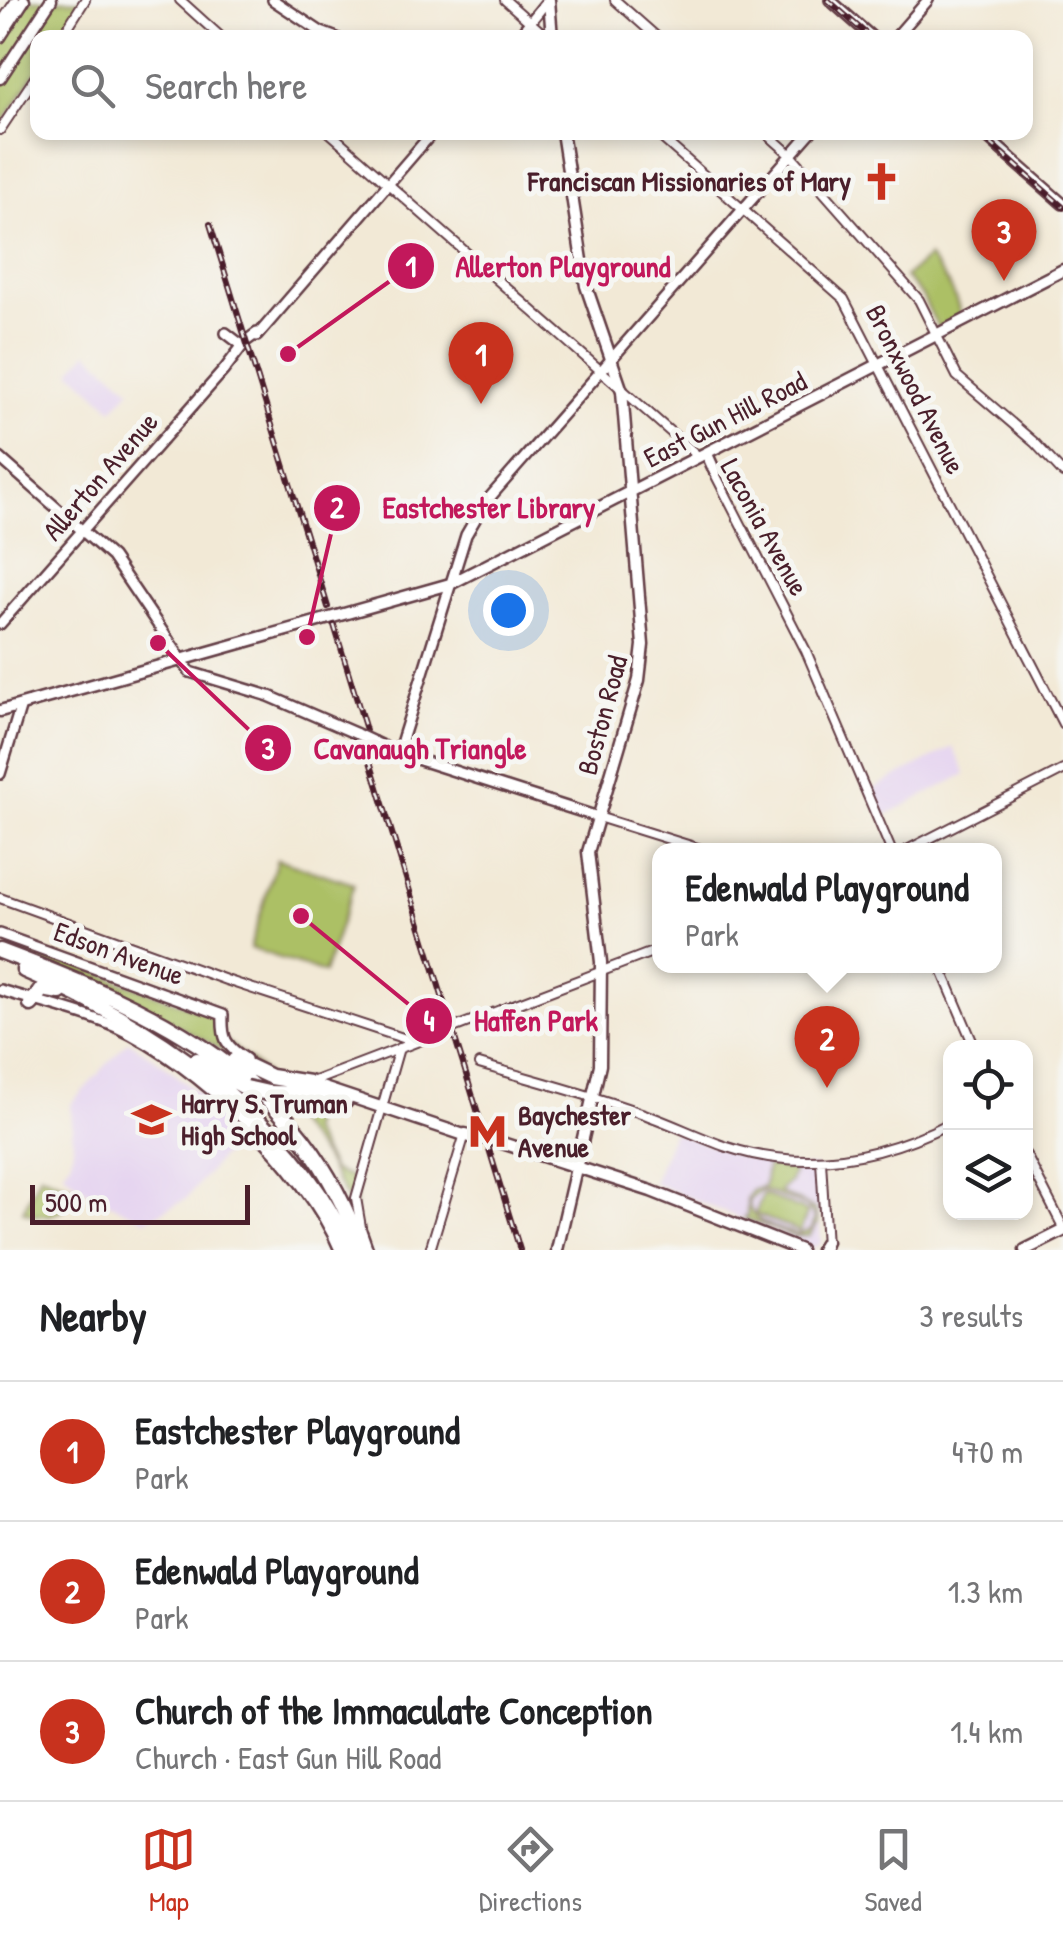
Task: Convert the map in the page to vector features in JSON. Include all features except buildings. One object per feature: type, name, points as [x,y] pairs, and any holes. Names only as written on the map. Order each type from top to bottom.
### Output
[{"type":"highway","points":[[0,938],[69,978],[258,1072],[283,1081],[305,1082]]},
{"type":"highway","points":[[0,952],[69,978]]},
{"type":"highway","points":[[5,962],[83,997],[160,1042],[212,1082],[288,1152],[324,1199],[349,1250]]},
{"type":"highway","points":[[5,962],[106,1001],[222,1077],[246,1088],[268,1093],[318,1094],[346,1101]]},
{"type":"highway","points":[[31,1002],[40,990],[51,988],[160,1042]]},
{"type":"highway","points":[[168,1025],[218,1057],[292,1123],[332,1176],[362,1233]]},
{"type":"highway","points":[[324,1167],[364,1250]]},
{"type":"main road","points":[[0,36],[24,0]]},
{"type":"main road","points":[[32,30],[52,0]]},
{"type":"main road","points":[[273,0],[318,30]]},
{"type":"main road","points":[[524,30],[548,0]]},
{"type":"main road","points":[[548,0],[550,30]]},
{"type":"main road","points":[[830,0],[864,30]]},
{"type":"main road","points":[[902,30],[928,0]]},
{"type":"main road","points":[[0,78],[30,33]]},
{"type":"main road","name":"Allerton Avenue","points":[[0,624],[234,358],[243,353],[426,140]]},
{"type":"main road","name":"Boston Road","points":[[556,1250],[600,1065],[601,971],[588,852],[639,680],[644,645],[622,391],[595,317],[582,265],[563,140]]},
{"type":"main road","points":[[398,753],[466,535],[484,504],[804,140]]},
{"type":"main road","points":[[990,140],[1063,204]]},
{"type":"main road","points":[[1051,194],[1063,216]]},
{"type":"main road","name":"East Gun Hill Road","points":[[0,711],[450,584],[1063,270]]},
{"type":"main road","points":[[226,333],[238,343]]},
{"type":"main road","name":"Allerton Avenue","points":[[234,358],[238,343],[257,333]]},
{"type":"main road","points":[[703,456],[715,472]]},
{"type":"main road","points":[[0,458],[122,569],[194,674],[269,696],[398,753],[598,817]]},
{"type":"main road","points":[[0,774],[21,705]]},
{"type":"main road","name":"Edson Avenue","points":[[0,938],[223,1015],[222,1036],[232,1050],[264,1069],[305,1082]]},
{"type":"main road","points":[[0,992],[118,1031],[180,1068],[274,1151],[308,1192],[337,1250]]},
{"type":"main road","points":[[305,1082],[652,1191],[800,1250]]},
{"type":"main road","points":[[346,1101],[381,1108]]},
{"type":"main road","points":[[1025,1250],[1063,1229]]},
{"type":"main road","points":[[362,1233],[364,1250]]},
{"type":"street","points":[[0,24],[16,0]]},
{"type":"street","points":[[66,30],[86,0]]},
{"type":"street","points":[[180,0],[213,30]]},
{"type":"street","points":[[505,0],[540,30]]},
{"type":"street","points":[[615,0],[649,30]]},
{"type":"street","points":[[0,130],[30,85]]},
{"type":"street","name":"Laconia Avenue","points":[[338,140],[600,372],[703,456]]},
{"type":"street","name":"Bronxwood Avenue","points":[[665,140],[844,298],[1063,724]]},
{"type":"street","points":[[774,140],[918,300],[957,376],[1032,440],[1063,473]]},
{"type":"street","name":"Laconia Avenue","points":[[715,472],[806,650],[888,843]]},
{"type":"street","points":[[921,843],[1063,770]]},
{"type":"street","points":[[598,817],[682,843]]},
{"type":"street","points":[[0,898],[400,1043]]},
{"type":"street","points":[[305,1082],[400,1043],[415,1042],[652,952]]},
{"type":"street","points":[[943,973],[972,1040]]},
{"type":"street","points":[[362,1233],[355,1203],[400,1043]]},
{"type":"street","points":[[479,1064],[759,1155],[821,1160],[885,1151],[943,1126]]},
{"type":"street","points":[[430,1250],[465,1134]]},
{"type":"street","points":[[821,1160],[824,1247]]},
{"type":"street","points":[[1033,1168],[1063,1229]]},
{"type":"shaded area","points":[[88,352],[131,389],[113,409],[71,371]]},
{"type":"shaded area","points":[[953,747],[966,774],[884,816],[873,789]]},
{"type":"shaded area","name":"Harry S. Truman High School","points":[[128,1041],[164,1065],[250,1137],[220,1158],[186,1199],[146,1220],[93,1196],[63,1172],[73,1147],[71,1104]]},
{"type":"shaded area","points":[[673,1132],[741,1157],[792,1167],[816,1166],[821,1244],[813,1248],[653,1183]]},
{"type":"green space","points":[[26,0],[84,0],[64,30],[30,30],[30,81],[0,127],[0,40]]},
{"type":"green space","points":[[928,257],[959,308],[960,316],[938,328],[922,296],[905,277]]},
{"type":"green space","points":[[277,859],[354,884],[324,973],[250,948]]},
{"type":"green space","points":[[0,938],[221,1018],[221,1037],[266,1074],[151,1011],[37,960]]},
{"type":"green space","points":[[274,1098],[332,1101],[314,1112],[310,1130],[333,1171],[358,1180],[354,1212],[323,1157]]},
{"type":"green space","points":[[767,1166],[794,1170],[790,1182],[779,1192],[815,1209],[818,1223],[809,1236],[795,1237],[744,1218],[747,1198],[753,1190],[764,1187]],"holes":[[[762,1190],[807,1206],[815,1217],[812,1229],[798,1235],[759,1220],[749,1200]]]},
{"type":"green space","points":[[40,1174],[78,1190],[68,1205],[48,1216],[23,1211]]},
{"type":"green space","points":[[763,1194],[808,1212],[800,1232],[755,1214]]},
{"type":"railway","points":[[828,0],[862,30]]},
{"type":"railway","points":[[987,140],[1063,207]]},
{"type":"railway","points":[[210,224],[328,607]]},
{"type":"railway","points":[[334,625],[366,730]]},
{"type":"railway","points":[[365,745],[520,1250]]},
{"type":"place","name":"Franciscan Missionaries of Mary","points":[[881,181]]},
{"type":"place","name":"Church of the Immaculate Conception","points":[[1004,281]]},
{"type":"place","name":"Allerton Playground","points":[[288,354]]},
{"type":"place","name":"Eastchester Playground","points":[[481,404]]},
{"type":"place","name":"Eastchester Library","points":[[307,637]]},
{"type":"place","name":"Cavanaugh Triangle","points":[[158,643]]},
{"type":"place","name":"Haffen Park","points":[[301,916]]},
{"type":"place","name":"Edenwald Playground","points":[[827,1088]]},
{"type":"place","name":"Harry S. Truman High School","points":[[151,1119]]},
{"type":"place","name":"Baychester Avenue","points":[[488,1131]]}]
